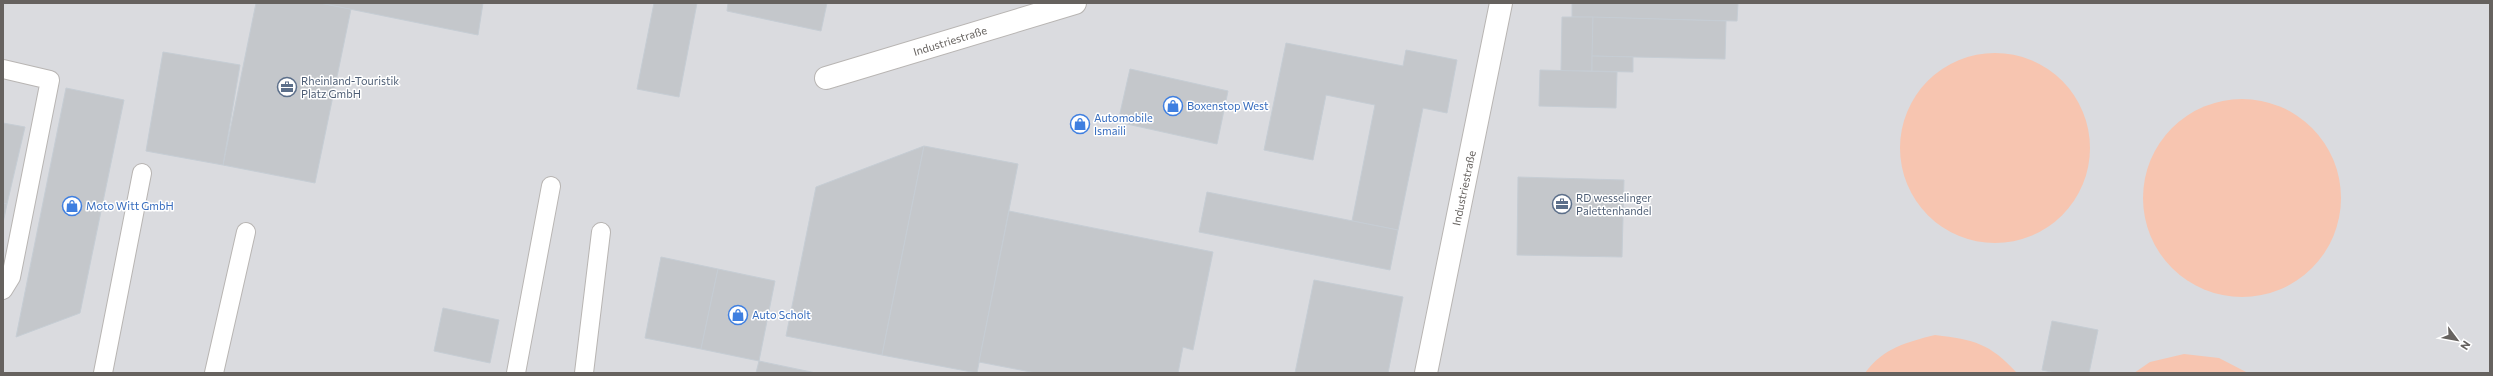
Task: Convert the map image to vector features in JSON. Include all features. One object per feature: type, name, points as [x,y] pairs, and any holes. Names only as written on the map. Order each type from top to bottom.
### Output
[{"type":"street","name":"Industriestraße","points":[[826,78],[1075,3]]},
{"type":"street","name":"Industriestraße","points":[[1426,373],[1502,3]]},
{"type":"lane","points":[[3,69],[50,80],[11,277],[3,290]]},
{"type":"lane","points":[[103,373],[142,173]]},
{"type":"lane","points":[[516,373],[551,186]]},
{"type":"lane","points":[[214,373],[246,232]]},
{"type":"lane","points":[[584,373],[601,232]]},
{"type":"shaded area","points":[[3,3],[2490,3],[2490,373],[3,373]]},
{"type":"shaded area","points":[[2004,53],[2014,54],[2040,64],[2055,74],[2069,88],[2079,103],[2086,120],[2089,129],[2089,167],[2079,193],[2069,208],[2055,222],[2040,232],[2014,242],[1986,243],[1976,242],[1950,232],[1935,222],[1921,208],[1911,193],[1901,167],[1900,139],[1901,129],[1911,103],[1921,88],[1935,74],[1950,64],[1976,54]]},
{"type":"shaded area","points":[[2242,99],[2261,101],[2280,107],[2297,116],[2312,128],[2324,143],[2333,160],[2339,179],[2341,198],[2339,217],[2333,236],[2324,253],[2312,268],[2297,280],[2280,289],[2261,295],[2242,297],[2223,295],[2204,289],[2187,280],[2172,268],[2160,253],[2151,236],[2145,217],[2143,198],[2145,179],[2151,160],[2160,143],[2172,128],[2187,116],[2204,107],[2223,101]]},
{"type":"shaded area","points":[[1935,335],[1971,341],[1989,349],[1998,355],[2017,373],[1865,373],[1872,364],[1896,347]]},
{"type":"shaded area","points":[[2184,354],[2219,358],[2248,373],[2134,373],[2150,362]]},
{"type":"building","name":"Rheinland-Touristik Platz GmbH","points":[[256,3],[320,3],[351,9],[315,183],[223,165]]},
{"type":"building","points":[[320,3],[483,3],[478,35]]},
{"type":"building","points":[[654,3],[697,3],[679,97],[637,89]]},
{"type":"building","points":[[728,3],[827,3],[821,31],[727,11]]},
{"type":"building","points":[[1572,3],[1738,3],[1737,21],[1572,17]]},
{"type":"building","points":[[1562,17],[1593,17],[1592,71],[1561,71]]},
{"type":"building","points":[[1593,17],[1726,21],[1725,59],[1592,56]]},
{"type":"building","points":[[1286,43],[1403,66],[1406,50],[1457,60],[1447,113],[1423,108],[1398,230],[1352,221],[1375,105],[1326,95],[1313,160],[1264,150]]},
{"type":"building","points":[[163,52],[240,65],[223,165],[146,151]]},
{"type":"building","points":[[1592,56],[1633,57],[1633,72],[1592,71]]},
{"type":"building","name":"Boxenstop West","points":[[1130,69],[1228,91],[1217,144],[1118,122]]},
{"type":"building","points":[[1540,70],[1617,72],[1616,108],[1539,106]]},
{"type":"building","name":"Moto Witt GmbH","points":[[66,88],[124,100],[80,313],[16,337]]},
{"type":"building","points":[[3,123],[25,127],[7,204],[3,203]]},
{"type":"building","points":[[924,146],[882,355],[786,336],[816,187]]},
{"type":"building","points":[[924,146],[1018,164],[977,373],[882,355]]},
{"type":"building","points":[[1518,177],[1624,180],[1622,257],[1517,255]]},
{"type":"building","points":[[1207,192],[1398,230],[1390,270],[1199,232]]},
{"type":"building","points":[[3,203],[7,204],[3,223]]},
{"type":"building","points":[[1009,211],[1213,252],[1193,350],[1183,347],[1178,373],[1036,373],[979,362]]},
{"type":"building","points":[[661,257],[718,269],[701,349],[645,338]]},
{"type":"building","name":"Auto Scholt","points":[[718,269],[775,281],[759,361],[701,349]]},
{"type":"building","points":[[1314,280],[1403,297],[1388,373],[1295,373]]},
{"type":"building","points":[[443,308],[499,320],[490,363],[434,351]]},
{"type":"building","points":[[2052,321],[2098,330],[2089,373],[2056,373],[2042,370]]},
{"type":"building","points":[[759,361],[816,373],[756,373]]},
{"type":"place","name":"Rheinland-Touristik Platz GmbH","points":[[287,87]]},
{"type":"place","name":"Boxenstop West","points":[[1173,106]]},
{"type":"place","name":"Automobile Ismaili","points":[[1080,124]]},
{"type":"place","name":"RD wesselinger Palettenhandel","points":[[1562,204]]},
{"type":"place","name":"Moto Witt GmbH","points":[[72,206]]},
{"type":"place","name":"Auto Scholt","points":[[738,315]]}]
